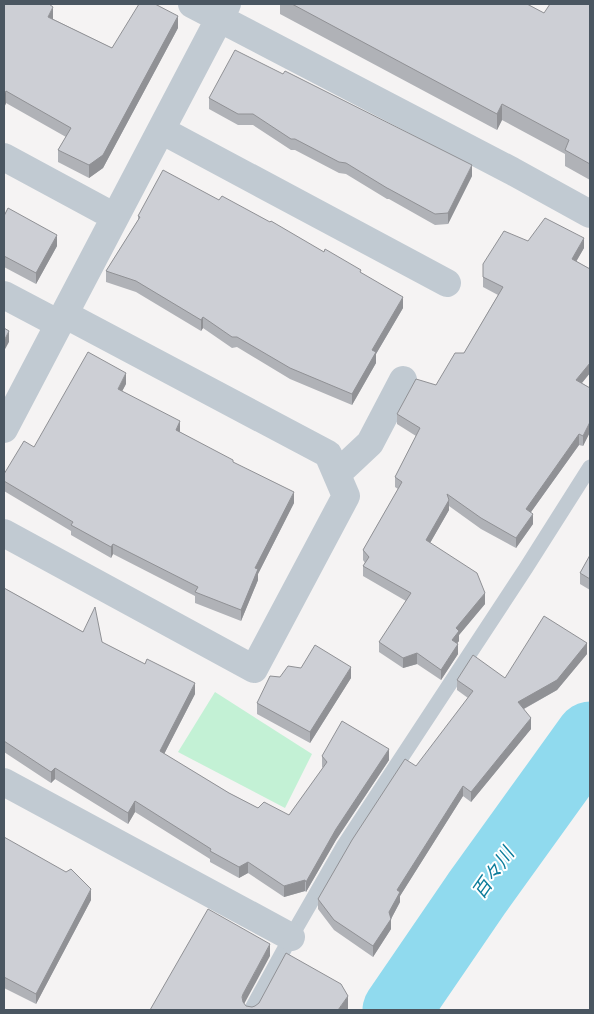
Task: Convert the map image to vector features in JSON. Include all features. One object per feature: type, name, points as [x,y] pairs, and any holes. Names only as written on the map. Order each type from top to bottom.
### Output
[{"type":"street","points":[[192,4],[223,11],[590,214]]},
{"type":"street","points":[[4,430],[223,11]]},
{"type":"street","points":[[161,130],[447,283]]},
{"type":"street","points":[[4,157],[115,217]]},
{"type":"street","points":[[4,295],[62,320],[328,454],[346,496],[254,669],[4,533]]},
{"type":"street","points":[[337,474],[370,443],[403,380]]},
{"type":"street","points":[[4,782],[291,937]]},
{"type":"lane","points":[[251,1010],[344,845],[590,467]]},
{"type":"green space","points":[[215,692],[312,754],[285,808],[178,752]]},
{"type":"building","points":[[4,4],[49,4],[53,7],[48,17],[112,48],[139,4],[155,4],[178,16],[103,155],[89,165],[58,150],[71,128],[6,91],[4,95]]},
{"type":"building","points":[[292,4],[527,4],[544,13],[550,4],[590,4],[590,164],[565,150],[569,140],[502,104],[497,114]]},
{"type":"building","points":[[235,50],[283,74],[285,71],[472,165],[448,213],[435,214],[346,163],[339,162],[295,139],[291,139],[253,114],[238,114],[209,98]]},
{"type":"building","points":[[163,170],[219,200],[222,196],[271,221],[324,252],[325,249],[403,297],[372,350],[376,352],[352,394],[290,368],[237,337],[232,337],[203,317],[201,320],[136,281],[106,271],[140,217],[138,216]]},
{"type":"building","points":[[8,208],[57,235],[36,273],[4,256],[4,216]]},
{"type":"building","points":[[545,218],[584,238],[572,259],[590,269],[590,363],[576,380],[590,388],[590,422],[583,436],[579,434],[526,509],[533,514],[516,538],[481,518],[447,494],[449,500],[426,540],[477,573],[485,593],[456,628],[459,631],[452,640],[458,644],[441,670],[417,653],[403,658],[379,642],[411,593],[363,566],[369,557],[363,550],[402,482],[395,477],[420,428],[397,414],[416,379],[436,385],[455,353],[464,353],[503,287],[483,277],[483,264],[504,231],[528,241]]},
{"type":"building","points":[[4,328],[9,331],[4,341]]},
{"type":"building","points":[[88,352],[126,373],[118,389],[180,421],[176,430],[233,460],[233,462],[294,492],[255,568],[258,569],[241,610],[195,592],[198,587],[113,544],[111,547],[71,525],[73,522],[4,481],[4,474],[24,441],[34,447]]},
{"type":"building","points":[[590,555],[590,579],[580,573]]},
{"type":"building","points":[[4,588],[83,632],[95,607],[102,642],[145,664],[147,659],[195,683],[160,751],[229,793],[258,808],[264,802],[289,815],[327,762],[322,756],[342,721],[389,749],[336,829],[306,882],[305,880],[284,886],[248,862],[239,867],[210,851],[211,849],[135,801],[128,813],[55,768],[51,772],[4,741]]},
{"type":"building","points":[[544,616],[587,643],[557,680],[518,702],[531,718],[471,792],[463,786],[397,890],[400,892],[389,912],[391,919],[373,946],[334,920],[318,899],[352,840],[405,759],[416,766],[473,691],[457,680],[473,655],[505,678]]},
{"type":"building","points":[[315,645],[351,667],[310,732],[257,703],[270,676],[280,677],[288,666],[301,668]]},
{"type":"building","points":[[4,837],[66,872],[71,869],[91,889],[36,994],[4,977]]},
{"type":"building","points":[[208,909],[270,944],[243,994],[243,1002],[246,1006],[252,1007],[259,1003],[286,953],[341,984],[348,996],[338,1010],[150,1010]]},
{"type":"waterway","name":"百々川","points":[[397,1010],[477,893],[590,736]]}]
